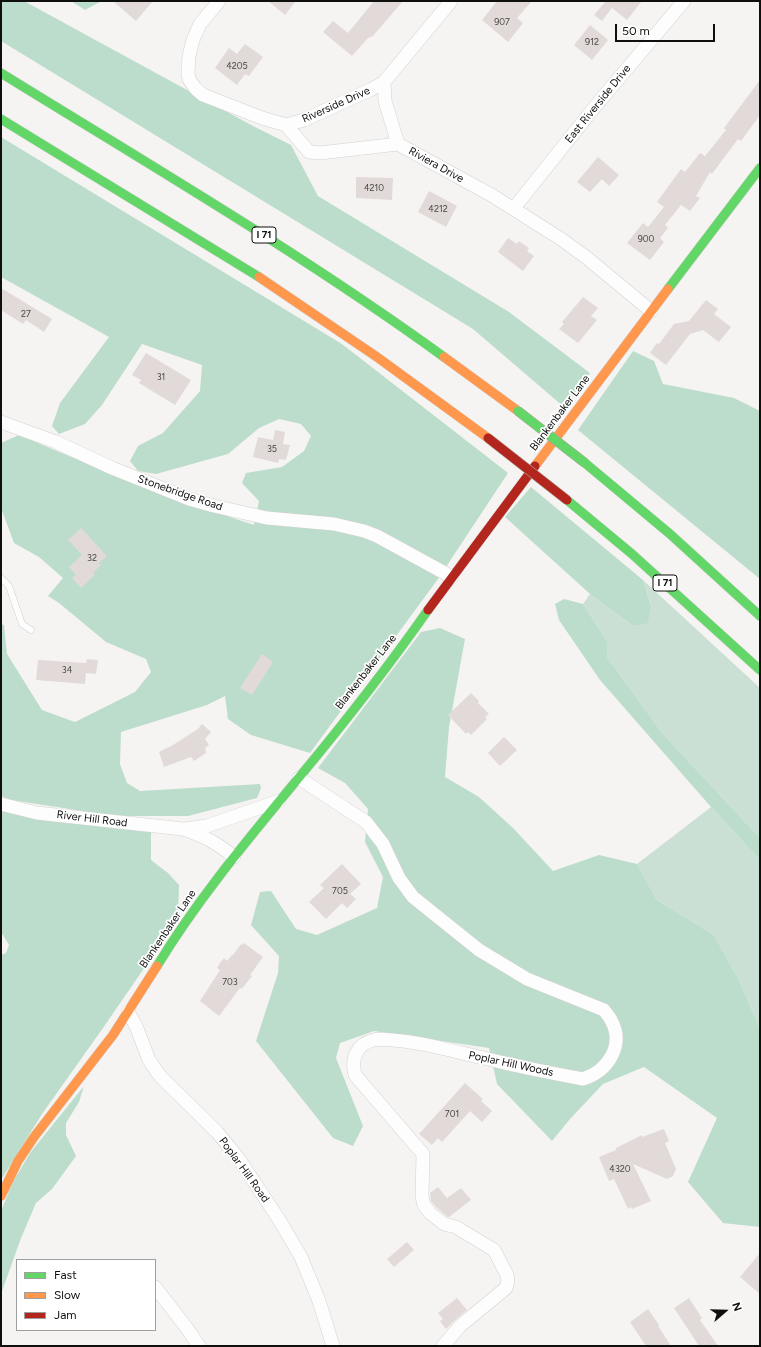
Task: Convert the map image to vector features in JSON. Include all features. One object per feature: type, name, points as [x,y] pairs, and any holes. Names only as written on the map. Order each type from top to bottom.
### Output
[{"type":"main road","name":"I 71","points":[[1,73],[320,271],[408,331],[518,411],[585,463],[670,534],[760,616]]},
{"type":"main road","name":"I 71","points":[[1,119],[263,280],[416,384],[567,500],[632,554],[760,670]]},
{"type":"main road","name":"Blankenbaker Lane","points":[[1,1196],[17,1162],[39,1129],[79,1080],[128,1012],[174,936],[198,902],[299,778],[421,621],[452,577],[650,311],[760,168]]},
{"type":"street","points":[[219,1],[200,24],[193,40],[189,56],[189,79],[195,88],[203,95],[262,118],[286,125]]},
{"type":"street","name":"Riverside Drive","points":[[286,125],[304,120],[384,82],[451,1]]},
{"type":"street","name":"East Riverside Drive","points":[[514,208],[593,109],[684,1]]},
{"type":"street","name":"Riverside Drive","points":[[384,82],[385,101],[398,144]]},
{"type":"street","name":"Riviera Drive","points":[[286,125],[309,152],[320,153],[398,144],[514,208],[587,258],[650,311]]},
{"type":"street","name":"Stonebridge Road","points":[[1,422],[56,442],[112,468],[189,499],[267,518],[334,524],[364,531],[377,536],[452,577]]},
{"type":"street","name":"Poplar Hill Woods","points":[[299,778],[366,822],[383,844],[399,878],[413,898],[479,950],[527,979],[604,1010],[611,1020],[615,1030],[616,1041],[614,1052],[609,1062],[602,1070],[583,1079],[526,1068],[411,1041],[375,1039],[366,1042],[358,1049],[354,1057],[353,1067],[355,1075],[422,1154],[422,1197],[424,1205],[430,1213],[444,1224],[456,1227],[494,1250],[507,1275],[508,1281],[506,1288],[460,1326],[443,1346]]},
{"type":"street","name":"River Hill Road","points":[[183,829],[207,826],[280,801]]},
{"type":"street","name":"River Hill Road","points":[[1,804],[38,812],[183,829],[205,837],[219,845],[234,857]]},
{"type":"street","name":"Poplar Hill Road","points":[[128,1012],[136,1026],[147,1055],[160,1076],[217,1132],[239,1159],[278,1218],[301,1257],[319,1301],[333,1346]]},
{"type":"street","points":[[156,1288],[186,1327],[198,1346]]},
{"type":"lane","points":[[1,578],[9,586],[14,596],[22,624],[31,630]]},
{"type":"green space","points":[[1,1],[24,1],[253,126],[291,145],[318,196],[509,312],[590,373],[564,407],[473,329],[1,41]]},
{"type":"green space","points":[[71,1],[102,1],[85,10]]},
{"type":"green space","points":[[1,137],[342,344],[508,473],[438,579],[310,753],[251,735],[228,719],[225,696],[207,705],[121,732],[120,764],[127,783],[140,791],[260,784],[261,788],[257,798],[188,816],[115,816],[11,800],[1,796],[1,624],[4,625],[7,654],[42,710],[75,722],[135,692],[151,672],[146,659],[106,642],[59,603],[48,596],[63,578],[39,557],[14,543],[1,508],[1,443],[19,435],[152,491],[254,525],[259,501],[242,483],[246,473],[282,467],[304,451],[311,436],[301,424],[279,419],[259,428],[228,454],[156,474],[138,471],[130,461],[138,446],[163,433],[200,391],[202,365],[142,344],[102,405],[85,424],[59,434],[52,426],[60,403],[109,337],[1,277]]},
{"type":"green space","points":[[633,351],[654,361],[663,384],[734,398],[760,411],[760,579],[578,430]]},
{"type":"green space","points":[[531,487],[643,580],[651,606],[648,623],[633,626],[590,594],[505,517]]},
{"type":"green space","points":[[643,580],[760,688],[760,838],[663,734],[607,657],[607,641],[583,604],[590,594],[633,626],[651,605]]},
{"type":"green space","points":[[564,599],[583,604],[607,641],[607,657],[663,734],[760,838],[760,860],[711,807],[600,680],[559,620],[555,604]]},
{"type":"green space","points":[[440,628],[465,639],[449,727],[445,777],[479,797],[513,828],[553,871],[599,855],[637,864],[657,900],[714,935],[739,980],[760,1029],[760,1227],[723,1223],[688,1182],[717,1118],[644,1067],[603,1084],[570,1119],[552,1141],[497,1084],[489,1048],[374,1031],[340,1043],[336,1058],[363,1126],[353,1146],[333,1138],[256,1041],[278,973],[279,956],[251,925],[260,892],[271,891],[296,929],[317,935],[377,908],[383,877],[365,842],[368,809],[345,783],[318,768],[421,632]]},
{"type":"green space","points":[[1,807],[151,830],[151,860],[168,873],[179,885],[178,919],[42,1114],[1,1180],[1,955],[6,953],[9,945],[1,934]]},
{"type":"green space","points":[[711,807],[760,860],[760,1029],[739,980],[714,935],[657,900],[637,864]]},
{"type":"green space","points":[[84,1086],[79,1102],[66,1123],[66,1135],[76,1156],[52,1189],[36,1203],[21,1238],[1,1294],[1,1211],[13,1182],[30,1153]]},
{"type":"building","points":[[113,1],[153,1],[136,21]]},
{"type":"building","points":[[268,1],[296,1],[285,15]]},
{"type":"building","points":[[374,1],[403,1],[373,36],[368,38],[352,56],[323,32],[333,21],[348,33]]},
{"type":"building","points":[[497,1],[532,1],[517,18],[523,23],[508,42],[482,20]]},
{"type":"building","points":[[603,1],[642,1],[627,20],[612,8],[602,21],[594,15],[605,2]]},
{"type":"building","points":[[590,25],[608,40],[592,60],[574,45]]},
{"type":"building","points":[[245,44],[263,57],[249,76],[245,74],[237,85],[215,68],[229,48],[237,54]]},
{"type":"building","points":[[760,80],[760,115],[741,141],[738,139],[712,174],[710,172],[696,196],[700,198],[690,211],[681,205],[665,225],[668,228],[660,238],[664,242],[650,260],[627,243],[643,223],[648,227],[664,207],[657,202],[681,169],[685,172],[700,153],[705,156],[726,130],[724,128]]},
{"type":"building","points":[[598,157],[619,175],[609,186],[602,179],[590,192],[577,182]]},
{"type":"building","points":[[356,177],[393,178],[392,200],[356,198]]},
{"type":"building","points":[[429,191],[457,206],[446,227],[418,212]]},
{"type":"building","points":[[508,238],[517,244],[519,241],[529,248],[527,251],[534,256],[523,271],[498,252]]},
{"type":"building","points":[[1,288],[52,319],[44,332],[26,320],[23,324],[1,310]]},
{"type":"building","points":[[583,297],[598,308],[591,316],[597,320],[578,343],[559,329],[564,324],[562,322]]},
{"type":"building","points":[[706,300],[718,309],[714,314],[731,327],[719,342],[703,330],[690,334],[666,365],[650,353],[674,324],[689,321]]},
{"type":"building","points":[[146,353],[191,380],[175,405],[139,383],[141,380],[132,375]]},
{"type":"building","points":[[275,430],[285,432],[283,444],[290,445],[286,460],[279,459],[278,463],[253,457],[258,437],[273,440]]},
{"type":"building","points":[[81,528],[107,556],[99,563],[101,565],[93,573],[95,575],[81,588],[72,578],[76,575],[69,567],[82,555],[68,540]]},
{"type":"building","points":[[262,654],[273,662],[252,695],[240,688]]},
{"type":"building","points":[[87,659],[98,660],[96,674],[86,673],[85,684],[36,680],[38,660],[86,663]]},
{"type":"building","points":[[471,693],[489,714],[485,717],[487,719],[471,735],[468,732],[466,734],[448,715]]},
{"type":"building","points":[[202,724],[211,732],[205,739],[209,745],[205,748],[206,753],[194,761],[191,757],[164,767],[159,752],[198,729]]},
{"type":"building","points":[[504,737],[517,750],[500,766],[488,753]]},
{"type":"building","points":[[342,864],[361,884],[350,894],[356,899],[347,908],[342,903],[326,919],[309,902],[324,888],[320,885]]},
{"type":"building","points":[[244,943],[263,957],[250,975],[252,976],[242,989],[240,988],[219,1016],[200,1001],[220,970],[217,968],[220,963],[224,958],[227,961],[241,944],[242,945]]},
{"type":"building","points":[[465,1083],[483,1099],[481,1101],[492,1111],[482,1122],[470,1111],[442,1142],[438,1138],[432,1145],[419,1134]]},
{"type":"building","points":[[664,1129],[669,1141],[665,1143],[676,1169],[673,1176],[667,1179],[633,1164],[651,1201],[632,1209],[631,1207],[628,1209],[614,1179],[609,1181],[599,1157],[616,1150],[616,1148],[642,1135],[642,1137]]},
{"type":"building","points":[[438,1187],[447,1198],[461,1188],[471,1200],[448,1217],[431,1201],[430,1193]]},
{"type":"building","points":[[407,1242],[414,1250],[394,1267],[387,1259]]},
{"type":"building","points":[[760,1253],[760,1294],[740,1277]]},
{"type":"building","points":[[457,1298],[467,1310],[446,1329],[440,1321],[443,1319],[438,1313]]},
{"type":"building","points":[[689,1298],[702,1318],[700,1320],[718,1346],[699,1346],[674,1308]]},
{"type":"building","points":[[648,1309],[671,1346],[646,1346],[630,1322]]},
{"type":"traffic: fast","points":[[1,73],[281,246],[336,282],[444,357]]},
{"type":"traffic: fast","points":[[1,119],[259,277]]},
{"type":"traffic: fast","points":[[668,289],[760,168]]},
{"type":"traffic: fast","points":[[518,411],[585,463]]},
{"type":"traffic: fast","points":[[585,463],[670,534],[760,616]]},
{"type":"traffic: fast","points":[[567,500],[632,554],[760,670]]},
{"type":"traffic: fast","points":[[157,966],[190,916],[226,868],[350,715],[428,610]]},
{"type":"traffic: slow","points":[[259,277],[377,357],[488,438]]},
{"type":"traffic: slow","points":[[535,466],[668,289]]},
{"type":"traffic: slow","points":[[444,357],[518,411]]},
{"type":"traffic: slow","points":[[1,1196],[18,1161],[34,1137],[113,1035],[157,966]]},
{"type":"traffic: jam","points":[[488,438],[567,500]]},
{"type":"traffic: jam","points":[[428,610],[535,466]]}]
